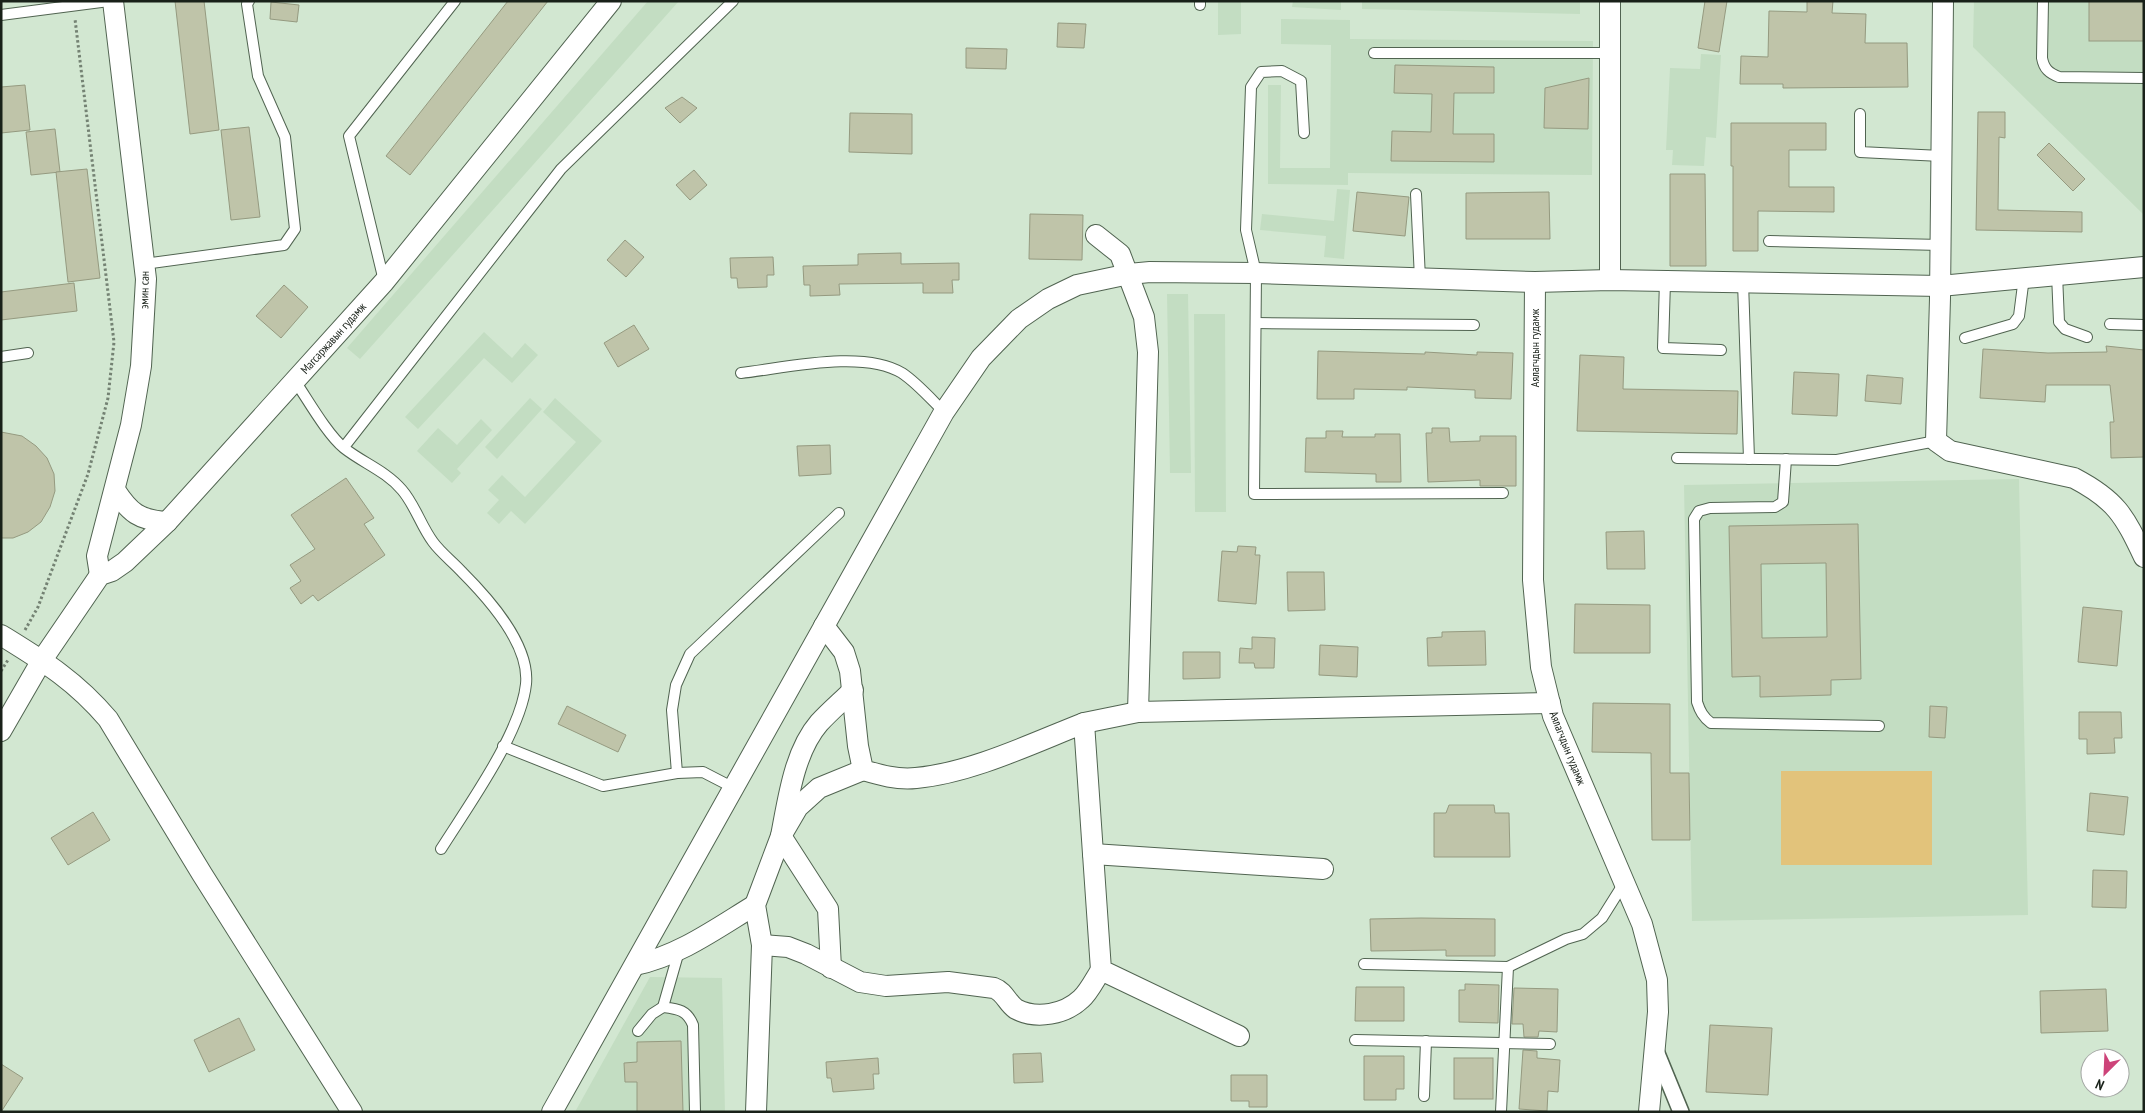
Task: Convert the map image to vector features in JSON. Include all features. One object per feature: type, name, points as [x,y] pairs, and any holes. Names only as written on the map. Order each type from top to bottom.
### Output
[{"type":"street","name":"эмин сан","points":[[100,575],[97,556],[131,425],[141,366],[146,279],[111,1]]},
{"type":"street","name":"Магсаржавын гудамж","points":[[1,731],[42,660],[100,575],[112,571],[125,562],[167,522],[384,282],[611,1]]},
{"type":"street","points":[[1610,1],[1610,280]]},
{"type":"street","points":[[1943,1],[1940,286],[1936,441],[1950,451],[2074,478],[2089,486],[2101,493],[2121,512],[2129,524],[2144,557]]},
{"type":"street","points":[[1096,234],[1120,254],[1129,274],[1144,317],[1148,352],[1138,712]]},
{"type":"street","points":[[554,1111],[944,412],[981,358],[1019,319],[1048,299],[1070,288],[1093,281],[1150,272],[1256,273],[1535,282],[1610,280],[1940,286],[2144,267]]},
{"type":"street","name":"Аялагчдын гудамж","points":[[1535,282],[1533,580],[1541,667],[1553,716],[1642,924],[1657,980],[1658,1012],[1649,1112]]},
{"type":"street","points":[[115,490],[128,509],[140,517],[153,521],[167,522]]},
{"type":"street","points":[[824,626],[844,652],[850,672],[858,746],[863,770]]},
{"type":"street","points":[[9,640],[42,660],[88,696],[108,719],[207,882],[352,1112]]},
{"type":"street","points":[[756,1112],[762,945],[755,905],[781,836],[792,780],[801,755],[818,724],[853,690]]},
{"type":"street","points":[[781,836],[798,807],[819,788],[863,770],[886,777],[915,779],[951,772],[1010,752],[1084,723],[1138,712],[1550,703]]},
{"type":"street","points":[[762,945],[788,947],[806,954],[860,982],[886,986],[948,982],[994,988],[1000,990],[1009,1003],[1018,1010],[1033,1014],[1048,1014],[1067,1009],[1083,998],[1101,970],[1084,723]]},
{"type":"street","points":[[781,836],[828,909],[831,968]]},
{"type":"street","points":[[1093,854],[1323,869]]},
{"type":"street","points":[[635,965],[656,960],[679,950],[755,905]]},
{"type":"street","points":[[1101,970],[1239,1036]]},
{"type":"street","points":[[1654,1048],[1681,1112]]},
{"type":"lane","points":[[1,15],[111,1]]},
{"type":"lane","points":[[144,264],[284,245],[296,230],[285,137],[258,76],[247,4],[249,1]]},
{"type":"lane","points":[[384,282],[349,136],[455,1]]},
{"type":"lane","points":[[344,447],[561,169],[733,1]]},
{"type":"lane","points":[[2044,1],[2042,58],[2044,67],[2051,73],[2059,77],[2144,78]]},
{"type":"lane","points":[[1374,53],[1610,53]]},
{"type":"lane","points":[[1304,133],[1302,81],[1282,71],[1260,72],[1251,87],[1246,230],[1256,273],[1254,494],[1503,493]]},
{"type":"lane","points":[[1860,114],[1860,152],[1942,156]]},
{"type":"lane","points":[[1416,194],[1420,279]]},
{"type":"lane","points":[[1770,241],[1940,245]]},
{"type":"lane","points":[[2057,274],[2059,322],[2065,329],[2087,336]]},
{"type":"lane","points":[[1965,338],[2013,324],[2019,316],[2024,277]]},
{"type":"lane","points":[[1666,281],[1663,348],[1721,350]]},
{"type":"lane","points":[[1743,282],[1749,459]]},
{"type":"lane","points":[[1256,323],[1474,325]]},
{"type":"lane","points":[[2110,324],[2144,326]]},
{"type":"lane","points":[[1,357],[28,353]]},
{"type":"lane","points":[[741,373],[829,362],[872,361],[902,373],[944,412]]},
{"type":"lane","points":[[294,381],[334,437],[344,447],[385,474],[404,491],[432,540],[476,586],[507,626],[517,643],[524,666],[526,683],[520,713],[503,746],[441,849]]},
{"type":"lane","points":[[1676,458],[1837,460],[1936,441]]},
{"type":"lane","points":[[1786,459],[1783,502],[1774,508],[1710,508],[1699,511],[1694,519],[1697,702],[1705,718],[1711,723],[1879,726]]},
{"type":"lane","points":[[677,773],[672,710],[676,685],[690,654],[839,513]]},
{"type":"lane","points":[[503,746],[603,786],[677,773],[703,772],[734,788]]},
{"type":"lane","points":[[1364,964],[1508,967],[1566,939],[1583,934],[1602,918],[1624,882]]},
{"type":"lane","points":[[663,1007],[679,950]]},
{"type":"lane","points":[[1501,1112],[1508,967]]},
{"type":"lane","points":[[638,1031],[652,1014],[663,1007],[680,1009],[689,1015],[693,1025],[695,1112]]},
{"type":"lane","points":[[1355,1040],[1550,1044]]},
{"type":"lane","points":[[1424,1096],[1426,1042]]},
{"type":"path","points":[[1,671],[9,640],[38,607],[88,474],[108,398],[114,342],[73,6]]},
{"type":"shaded area","points":[[648,1],[679,1],[360,359],[347,348]]},
{"type":"shaded area","points":[[1218,1],[1241,1],[1241,34],[1218,35]]},
{"type":"shaded area","points":[[1293,1],[1341,1],[1341,10],[1292,7]]},
{"type":"shaded area","points":[[1362,1],[1580,1],[1580,14],[1362,9]]},
{"type":"shaded area","points":[[1974,1],[2144,1],[2144,215],[1973,47]]},
{"type":"shaded area","points":[[1281,19],[1350,20],[1350,39],[1593,41],[1592,175],[1348,173],[1348,185],[1268,184],[1268,85],[1281,85],[1280,168],[1330,168],[1331,45],[1281,44]]},
{"type":"shaded area","points":[[1701,54],[1721,55],[1716,138],[1706,137],[1704,166],[1672,165],[1673,150],[1666,150],[1670,68],[1700,69]]},
{"type":"shaded area","points":[[1337,189],[1350,190],[1344,259],[1324,257],[1326,236],[1260,230],[1262,214],[1334,221]]},
{"type":"shaded area","points":[[1167,294],[1188,294],[1191,473],[1170,473]]},
{"type":"shaded area","points":[[1194,314],[1225,314],[1226,512],[1195,512]]},
{"type":"shaded area","points":[[484,332],[512,358],[525,343],[538,355],[512,383],[484,358],[418,429],[405,417]]},
{"type":"shaded area","points":[[530,398],[542,409],[497,459],[485,447]]},
{"type":"shaded area","points":[[555,398],[602,441],[525,524],[511,511],[499,524],[487,513],[499,500],[488,490],[502,475],[525,497],[576,442],[543,412]]},
{"type":"shaded area","points":[[481,419],[492,430],[457,469],[461,473],[452,483],[417,451],[438,428],[457,445]]},
{"type":"shaded area","points":[[2019,479],[2028,915],[1692,921],[1684,485]]},
{"type":"shaded area","points":[[1781,771],[1932,771],[1932,865],[1781,865]]},
{"type":"shaded area","points":[[650,977],[722,978],[725,1112],[575,1112]]},
{"type":"building","points":[[175,1],[204,1],[219,130],[190,134]]},
{"type":"building","points":[[508,1],[548,1],[410,175],[386,156]]},
{"type":"building","points":[[1705,1],[1727,1],[1719,52],[1698,48]]},
{"type":"building","points":[[1807,1],[1833,1],[1832,13],[1866,14],[1865,43],[1907,43],[1908,87],[1783,88],[1783,84],[1740,84],[1741,56],[1768,57],[1769,11],[1807,12]]},
{"type":"building","points":[[2089,1],[2144,1],[2144,41],[2089,41]]},
{"type":"building","points":[[271,2],[299,5],[297,22],[270,19]]},
{"type":"building","points":[[1058,23],[1086,24],[1084,48],[1057,47]]},
{"type":"building","points":[[966,48],[1007,49],[1006,69],[966,68]]},
{"type":"building","points":[[1395,65],[1494,67],[1494,93],[1454,93],[1453,134],[1494,134],[1494,162],[1391,161],[1392,131],[1431,132],[1432,94],[1394,93]]},
{"type":"building","points":[[1589,78],[1588,129],[1544,128],[1545,88]]},
{"type":"building","points":[[25,85],[30,130],[1,133],[1,87]]},
{"type":"building","points":[[682,97],[697,108],[680,123],[665,108]]},
{"type":"building","points":[[1978,112],[2005,112],[2005,138],[1999,137],[1998,210],[2082,212],[2082,232],[1976,230]]},
{"type":"building","points":[[850,113],[912,114],[912,154],[849,152]]},
{"type":"building","points":[[1731,123],[1826,123],[1826,150],[1789,150],[1789,187],[1834,187],[1834,212],[1758,211],[1758,251],[1733,251]]},
{"type":"building","points":[[249,127],[260,217],[231,220],[221,130]]},
{"type":"building","points":[[55,129],[60,172],[31,175],[26,132]]},
{"type":"building","points":[[2049,143],[2085,179],[2073,191],[2037,155]]},
{"type":"building","points":[[87,169],[100,278],[68,282],[56,172]]},
{"type":"building","points":[[694,170],[707,185],[690,200],[676,185]]},
{"type":"building","points":[[1670,174],[1705,174],[1706,266],[1670,266]]},
{"type":"building","points":[[1357,192],[1409,197],[1405,236],[1353,231]]},
{"type":"building","points":[[1549,192],[1550,239],[1466,239],[1466,193]]},
{"type":"building","points":[[1030,214],[1083,215],[1082,260],[1029,259]]},
{"type":"building","points":[[625,240],[644,257],[626,277],[607,260]]},
{"type":"building","points":[[901,253],[901,264],[959,263],[959,280],[952,280],[953,293],[923,293],[923,283],[839,284],[840,295],[810,296],[810,285],[804,285],[803,266],[858,265],[858,254]]},
{"type":"building","points":[[773,257],[774,275],[767,275],[767,287],[738,288],[737,278],[731,278],[730,258]]},
{"type":"building","points":[[74,283],[77,311],[1,320],[1,292]]},
{"type":"building","points":[[284,285],[308,307],[281,338],[256,316]]},
{"type":"building","points":[[634,325],[649,349],[618,367],[604,343]]},
{"type":"building","points":[[2106,346],[2144,350],[2144,457],[2111,458],[2110,422],[2114,422],[2110,385],[2046,385],[2045,402],[1980,398],[1983,349],[2048,353],[2107,352]]},
{"type":"building","points":[[1318,351],[1425,354],[1425,352],[1477,355],[1477,352],[1513,353],[1511,399],[1475,398],[1475,390],[1407,387],[1407,390],[1354,389],[1354,399],[1317,399]]},
{"type":"building","points":[[1580,355],[1624,357],[1623,389],[1738,391],[1737,434],[1577,431]]},
{"type":"building","points":[[1794,372],[1839,374],[1837,416],[1792,414]]},
{"type":"building","points":[[1867,375],[1903,378],[1901,404],[1865,401]]},
{"type":"building","points":[[1432,428],[1449,428],[1450,442],[1480,441],[1480,436],[1516,436],[1516,486],[1480,486],[1480,480],[1428,482],[1426,433],[1432,433]]},
{"type":"building","points":[[1326,431],[1343,431],[1342,437],[1375,437],[1375,434],[1400,434],[1401,482],[1376,482],[1376,474],[1305,472],[1306,438],[1326,438]]},
{"type":"building","points":[[1,432],[22,436],[36,446],[47,458],[54,474],[55,491],[50,507],[41,522],[28,532],[13,538],[1,538]]},
{"type":"building","points":[[830,445],[831,474],[799,476],[797,446]]},
{"type":"building","points":[[346,478],[374,518],[364,524],[385,555],[318,601],[313,595],[301,604],[290,588],[301,581],[290,565],[315,549],[291,515]]},
{"type":"building","points":[[1858,524],[1861,679],[1831,680],[1831,695],[1760,697],[1760,676],[1732,677],[1729,526]],"holes":[[[1826,563],[1827,637],[1762,638],[1761,564]]]},
{"type":"building","points":[[1644,531],[1645,569],[1607,569],[1606,532]]},
{"type":"building","points":[[1238,546],[1256,547],[1255,555],[1260,555],[1256,604],[1218,601],[1222,551],[1237,552]]},
{"type":"building","points":[[1287,572],[1324,572],[1325,610],[1288,611]]},
{"type":"building","points":[[1575,604],[1650,605],[1650,653],[1574,653]]},
{"type":"building","points":[[2083,607],[2122,611],[2117,666],[2078,662]]},
{"type":"building","points":[[1485,631],[1486,665],[1428,666],[1427,638],[1442,637],[1442,632]]},
{"type":"building","points":[[1252,637],[1275,638],[1274,668],[1255,668],[1254,663],[1239,663],[1240,648],[1252,649]]},
{"type":"building","points":[[1320,645],[1358,647],[1357,677],[1319,675]]},
{"type":"building","points":[[1183,652],[1220,652],[1220,678],[1183,679]]},
{"type":"building","points":[[1593,703],[1670,704],[1670,773],[1689,773],[1690,840],[1652,840],[1651,753],[1592,752]]},
{"type":"building","points":[[567,706],[626,735],[618,752],[558,724]]},
{"type":"building","points":[[1930,706],[1947,707],[1945,738],[1929,737]]},
{"type":"building","points":[[2079,712],[2121,712],[2122,738],[2114,738],[2115,753],[2087,754],[2087,739],[2079,739]]},
{"type":"building","points":[[2090,793],[2128,797],[2124,835],[2087,831]]},
{"type":"building","points":[[1449,805],[1494,805],[1495,813],[1509,813],[1510,857],[1434,857],[1434,813],[1446,813]]},
{"type":"building","points":[[93,812],[110,840],[68,865],[51,838]]},
{"type":"building","points":[[2093,870],[2127,871],[2126,908],[2092,907]]},
{"type":"building","points":[[1370,919],[1495,919],[1495,956],[1446,956],[1446,950],[1371,951]]},
{"type":"building","points":[[1465,984],[1499,985],[1498,1023],[1459,1022],[1459,990],[1465,990]]},
{"type":"building","points":[[1356,987],[1404,987],[1404,1021],[1355,1021]]},
{"type":"building","points":[[1514,988],[1558,989],[1557,1032],[1539,1031],[1538,1037],[1524,1037],[1523,1024],[1512,1024]]},
{"type":"building","points":[[2106,989],[2108,1031],[2041,1033],[2040,991]]},
{"type":"building","points":[[239,1018],[255,1050],[209,1072],[194,1040]]},
{"type":"building","points":[[1710,1025],[1772,1028],[1768,1095],[1706,1092]]},
{"type":"building","points":[[681,1041],[683,1112],[637,1112],[637,1082],[625,1082],[624,1063],[637,1062],[637,1042]]},
{"type":"building","points":[[1523,1050],[1537,1051],[1537,1058],[1560,1060],[1558,1092],[1548,1091],[1547,1111],[1519,1109]]},
{"type":"building","points":[[1041,1053],[1043,1082],[1014,1083],[1013,1054]]},
{"type":"building","points":[[1364,1056],[1404,1056],[1404,1089],[1396,1089],[1396,1100],[1364,1100]]},
{"type":"building","points":[[878,1058],[879,1074],[873,1074],[874,1089],[833,1092],[831,1078],[827,1078],[826,1062]]},
{"type":"building","points":[[1454,1058],[1493,1058],[1493,1099],[1454,1099]]},
{"type":"building","points":[[1,1064],[23,1078],[1,1112]]},
{"type":"building","points":[[1231,1075],[1267,1075],[1267,1107],[1249,1107],[1249,1101],[1231,1101]]}]
